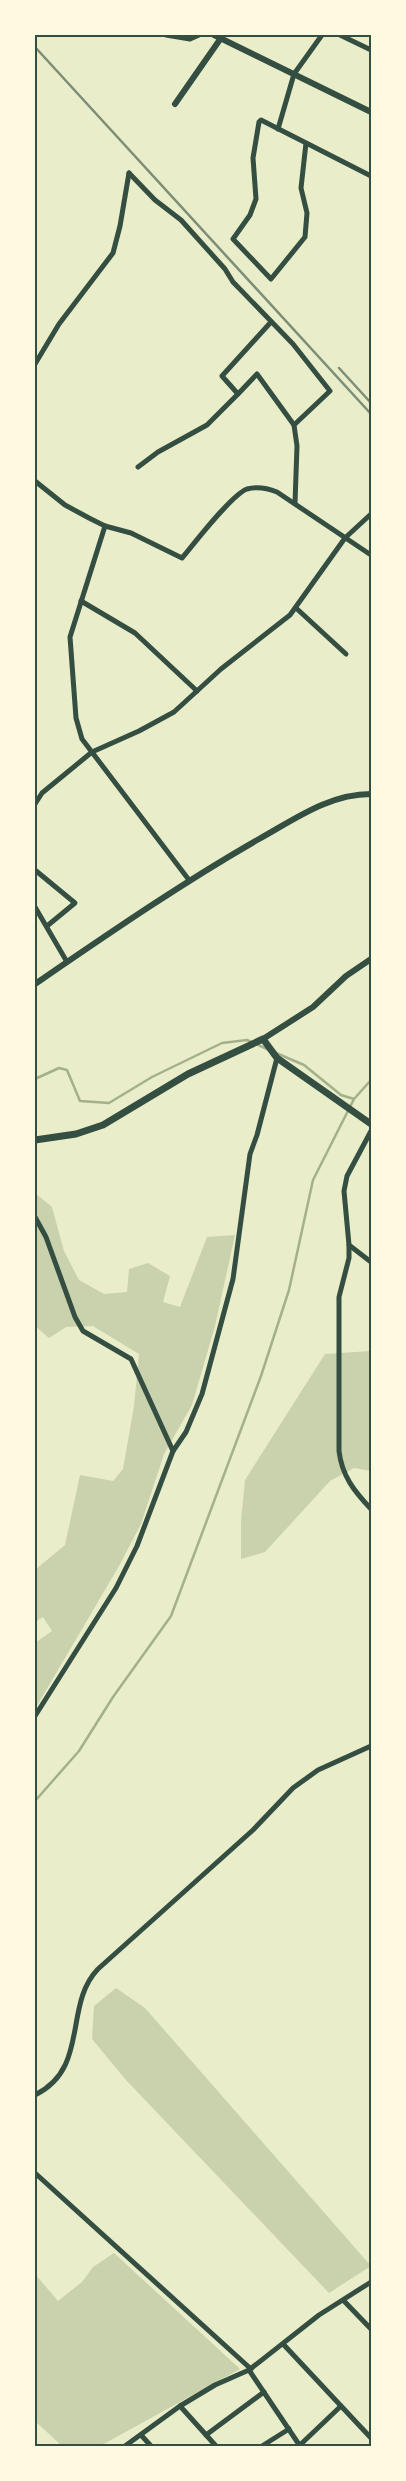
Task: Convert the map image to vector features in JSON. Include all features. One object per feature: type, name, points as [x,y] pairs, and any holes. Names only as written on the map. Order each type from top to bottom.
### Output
[{"type":"main road","points":[[35,1140],[76,1134],[103,1124],[188,1074],[263,1039],[277,1058],[371,1124]]},
{"type":"street","points":[[166,35],[190,39],[199,35]]},
{"type":"street","points":[[214,35],[371,112]]},
{"type":"street","points":[[278,129],[294,74],[322,35]]},
{"type":"street","points":[[340,35],[371,50]]},
{"type":"street","points":[[175,104],[221,38]]},
{"type":"street","points":[[306,143],[301,188],[307,213],[305,237],[271,280],[233,239],[250,215],[256,199],[253,158],[259,122],[261,120],[371,176]]},
{"type":"street","points":[[35,364],[59,324],[113,253],[120,226],[129,173],[154,200],[181,220],[226,269],[233,282],[293,344],[330,391],[294,425]]},
{"type":"street","points":[[238,394],[222,376],[271,322]]},
{"type":"street","points":[[138,467],[158,452],[208,425],[257,374],[294,425],[297,446],[295,503]]},
{"type":"street","points":[[35,481],[65,505],[105,526],[131,533],[182,558],[231,501],[245,490],[265,488],[295,503],[371,555]]},
{"type":"street","points":[[35,804],[42,793],[92,752],[139,731],[174,712],[221,669],[290,615],[345,538],[371,514]]},
{"type":"street","points":[[105,526],[70,637],[76,718],[82,739],[189,880]]},
{"type":"street","points":[[81,601],[135,633],[197,691]]},
{"type":"street","points":[[296,608],[346,654]]},
{"type":"street","points":[[35,984],[189,880],[320,805],[352,795],[371,794]]},
{"type":"street","points":[[35,870],[75,903],[47,926]]},
{"type":"street","points":[[35,907],[67,962]]},
{"type":"street","points":[[263,1039],[313,1007],[346,976],[371,959]]},
{"type":"street","points":[[35,1716],[116,1588],[137,1546],[173,1451],[186,1432],[202,1394],[230,1289],[250,1154],[277,1058]]},
{"type":"street","points":[[371,1131],[347,1176],[344,1191],[349,1258],[339,1297],[339,1451],[341,1467],[347,1480],[371,1509]]},
{"type":"street","points":[[35,1217],[46,1237],[75,1317],[83,1331],[131,1359],[173,1451]]},
{"type":"street","points":[[349,1245],[358,1250],[371,1262]]},
{"type":"street","points":[[35,2095],[56,2079],[64,2068],[72,2050],[85,1986],[89,1978],[253,1830],[293,1788],[318,1770],[371,1746]]},
{"type":"street","points":[[35,2174],[250,2370],[300,2446],[341,2406]]},
{"type":"street","points":[[125,2446],[180,2406],[215,2385],[250,2370],[319,2316],[371,2282]]},
{"type":"street","points":[[344,2301],[371,2329]]},
{"type":"street","points":[[284,2345],[371,2438]]},
{"type":"street","points":[[206,2435],[264,2392]]},
{"type":"street","points":[[180,2406],[216,2446]]},
{"type":"street","points":[[262,2446],[289,2429]]},
{"type":"street","points":[[141,2435],[151,2446]]},
{"type":"green space","points":[[35,1193],[52,1207],[64,1251],[79,1280],[104,1294],[127,1292],[129,1269],[148,1263],[170,1276],[163,1302],[180,1307],[207,1237],[235,1235],[215,1326],[192,1405],[164,1454],[141,1524],[119,1566],[35,1709],[35,1643],[52,1631],[43,1617],[35,1622],[35,1570],[65,1545],[80,1475],[113,1481],[123,1469],[134,1406],[139,1354],[93,1326],[66,1327],[49,1338],[35,1326]]},
{"type":"green space","points":[[371,1351],[371,1471],[354,1468],[330,1481],[265,1552],[241,1559],[241,1521],[245,1480],[325,1354]]},
{"type":"green space","points":[[116,1988],[145,2008],[371,2266],[329,2293],[126,2080],[92,2039],[94,2006]]},
{"type":"green space","points":[[114,2253],[240,2369],[100,2446],[62,2446],[35,2421],[35,2274],[58,2301],[82,2282],[93,2267]]},
{"type":"waterway","points":[[35,1079],[59,1068],[67,1070],[80,1101],[109,1103],[152,1077],[222,1043],[247,1040],[267,1049]]},
{"type":"waterway","points":[[276,1053],[304,1065],[341,1095],[354,1099]]},
{"type":"waterway","points":[[35,1801],[79,1751],[113,1697],[171,1616],[261,1376],[289,1290],[313,1180],[354,1099],[371,1080]]},
{"type":"railway","points":[[35,47],[371,414]]},
{"type":"railway","points":[[339,368],[371,403]]}]
